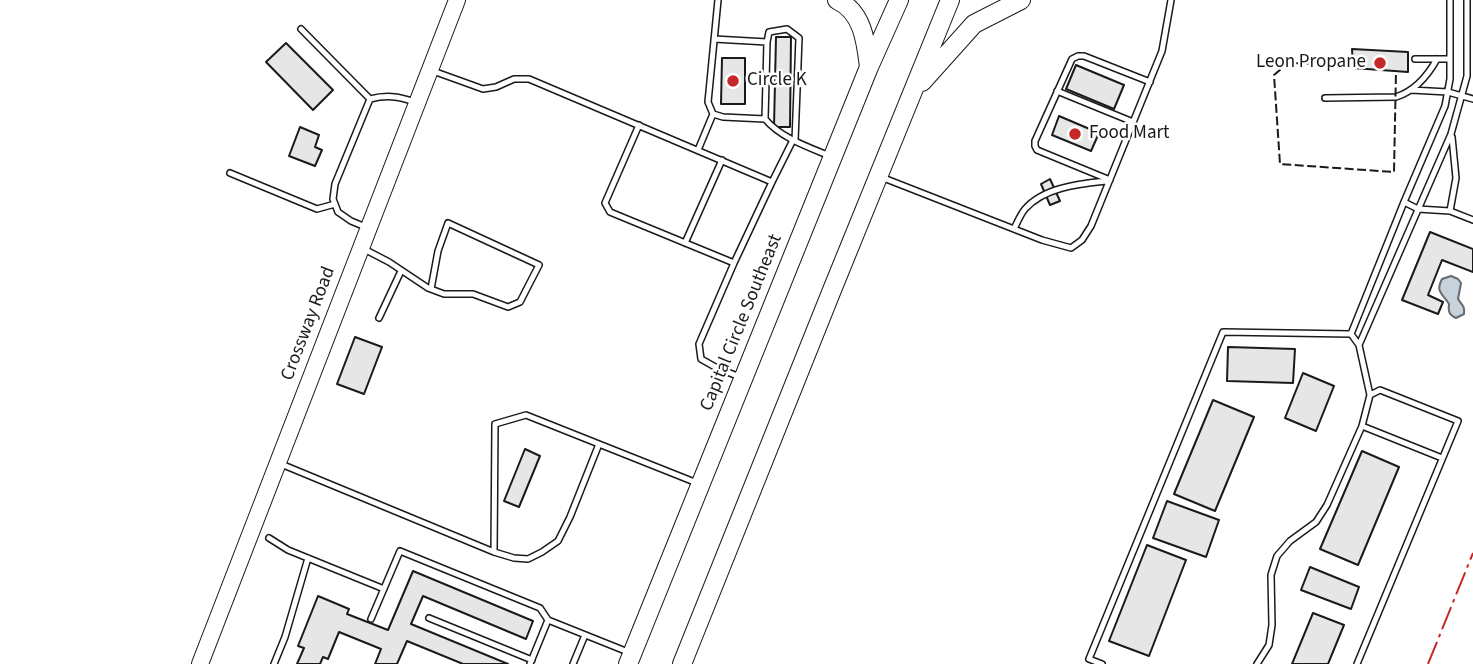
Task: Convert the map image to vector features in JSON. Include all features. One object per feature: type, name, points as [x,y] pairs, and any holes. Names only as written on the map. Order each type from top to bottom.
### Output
[{"type":"main road","points":[[837,0],[853,12],[861,27],[869,67]]},
{"type":"main road","name":"Capital Circle Southeast","points":[[630,659],[869,67],[899,0]]},
{"type":"main road","points":[[682,664],[950,0]]},
{"type":"main road","points":[[913,92],[974,24],[1021,0]]},
{"type":"street","name":"Crossway Road","points":[[200,664],[457,0]]},
{"type":"lane","points":[[698,150],[713,114],[708,102],[718,0]]},
{"type":"lane","points":[[878,176],[1042,240],[1071,248],[1082,240],[1091,226],[1150,82],[1162,51],[1171,0]]},
{"type":"lane","points":[[1351,334],[1445,106],[1450,59],[1450,0]]},
{"type":"lane","points":[[1359,345],[1451,134],[1466,76],[1467,0]]},
{"type":"lane","points":[[300,29],[370,99]]},
{"type":"lane","points":[[743,378],[701,359],[699,344],[772,181],[794,140],[799,38],[787,29],[769,32],[765,119],[771,127],[794,140],[833,157]]},
{"type":"lane","points":[[714,39],[767,42]]},
{"type":"lane","points":[[1110,180],[1037,150],[1035,141],[1072,59],[1084,56],[1150,82]]},
{"type":"lane","points":[[1415,59],[1450,59]]},
{"type":"lane","points":[[1325,98],[1396,97],[1406,94],[1421,83],[1437,59]]},
{"type":"lane","points":[[430,70],[483,89],[514,79],[529,79],[772,181]]},
{"type":"lane","points":[[1411,90],[1448,92],[1473,99]]},
{"type":"lane","points":[[1057,91],[1133,122]]},
{"type":"lane","points":[[370,99],[399,96],[417,103]]},
{"type":"lane","points":[[369,228],[338,212],[333,200],[335,184],[370,99]]},
{"type":"lane","points":[[713,114],[765,119]]},
{"type":"lane","points":[[639,125],[605,203],[610,212],[734,263]]},
{"type":"lane","points":[[1450,211],[1456,178],[1451,134]]},
{"type":"lane","points":[[685,243],[722,160]]},
{"type":"lane","points":[[230,173],[317,209],[335,204]]},
{"type":"lane","points":[[1014,229],[1025,209],[1042,196],[1073,185],[1110,180]]},
{"type":"lane","points":[[1404,202],[1418,208],[1450,211],[1473,220]]},
{"type":"lane","points":[[361,248],[431,289],[444,294],[473,293],[508,307],[520,302],[539,265],[448,223],[438,251],[431,289]]},
{"type":"lane","points":[[379,318],[401,271]]},
{"type":"lane","points":[[1102,664],[1089,659],[1223,332],[1351,334]]},
{"type":"lane","points":[[1257,664],[1269,645],[1272,625],[1271,575],[1277,556],[1290,541],[1315,522],[1327,505],[1362,426],[1370,395],[1359,345],[1351,334]]},
{"type":"lane","points":[[1357,664],[1458,421],[1380,390],[1370,395]]},
{"type":"lane","points":[[494,552],[495,424],[526,415],[700,484]]},
{"type":"lane","points":[[1362,426],[1442,458]]},
{"type":"lane","points":[[278,463],[494,552],[528,559],[558,541],[599,444]]},
{"type":"lane","points":[[269,538],[288,550],[384,589]]},
{"type":"lane","points":[[371,619],[400,551],[540,608],[548,620],[585,635],[630,659]]},
{"type":"lane","points":[[274,664],[285,637],[308,558]]},
{"type":"lane","points":[[429,618],[531,662],[548,620]]},
{"type":"lane","points":[[573,664],[585,635]]},
{"type":"shaded area","points":[[1451,276],[1461,283],[1458,299],[1464,307],[1464,314],[1456,318],[1452,316],[1449,304],[1440,290],[1442,279]]},
{"type":"building","points":[[776,37],[791,37],[790,127],[774,127]]},
{"type":"building","points":[[286,43],[333,90],[313,110],[266,62]]},
{"type":"building","name":"Leon Propane","points":[[1352,49],[1408,52],[1408,72],[1353,68]]},
{"type":"building","name":"Circle K","points":[[722,58],[745,58],[745,104],[721,104]]},
{"type":"building","points":[[1076,65],[1124,85],[1114,109],[1066,89]]},
{"type":"building","name":"Food Mart","points":[[1059,116],[1099,133],[1091,151],[1052,135]]},
{"type":"building","points":[[300,127],[319,135],[315,147],[322,150],[315,166],[289,156]]},
{"type":"building","points":[[1050,179],[1060,201],[1050,205],[1041,184]]},
{"type":"building","points":[[1430,232],[1473,249],[1473,272],[1442,260],[1428,295],[1443,302],[1438,314],[1402,300]]},
{"type":"building","points":[[355,337],[382,347],[364,394],[337,384]]},
{"type":"building","points":[[1228,347],[1295,349],[1293,383],[1227,381]]},
{"type":"building","points":[[1303,373],[1334,386],[1316,431],[1285,418]]},
{"type":"building","points":[[1213,400],[1254,417],[1215,511],[1174,494]]},
{"type":"building","points":[[525,449],[540,456],[519,507],[504,501]]},
{"type":"building","points":[[1362,451],[1399,467],[1358,565],[1320,549]]},
{"type":"building","points":[[1167,501],[1219,520],[1206,557],[1153,538]]},
{"type":"building","points":[[1147,545],[1186,560],[1149,656],[1109,641]]},
{"type":"building","points":[[1310,567],[1359,587],[1351,609],[1301,590]]},
{"type":"building","points":[[413,571],[533,621],[526,639],[423,596],[411,624],[508,664],[463,664],[407,641],[397,664],[375,664],[381,649],[339,632],[328,659],[323,657],[320,664],[297,664],[304,648],[298,646],[318,596],[349,609],[347,614],[388,630]]},
{"type":"building","points":[[1313,613],[1344,625],[1328,664],[1292,664]]},
{"type":"fence","points":[[1352,58],[1336,64],[1288,63],[1274,75],[1280,164],[1394,172],[1396,71]]},
{"type":"power","points":[[1428,664],[1473,553]]},
{"type":"place","name":"Leon Propane","points":[[1380,63]]},
{"type":"place","name":"Circle K","points":[[733,81]]},
{"type":"place","name":"Food Mart","points":[[1075,134]]}]
